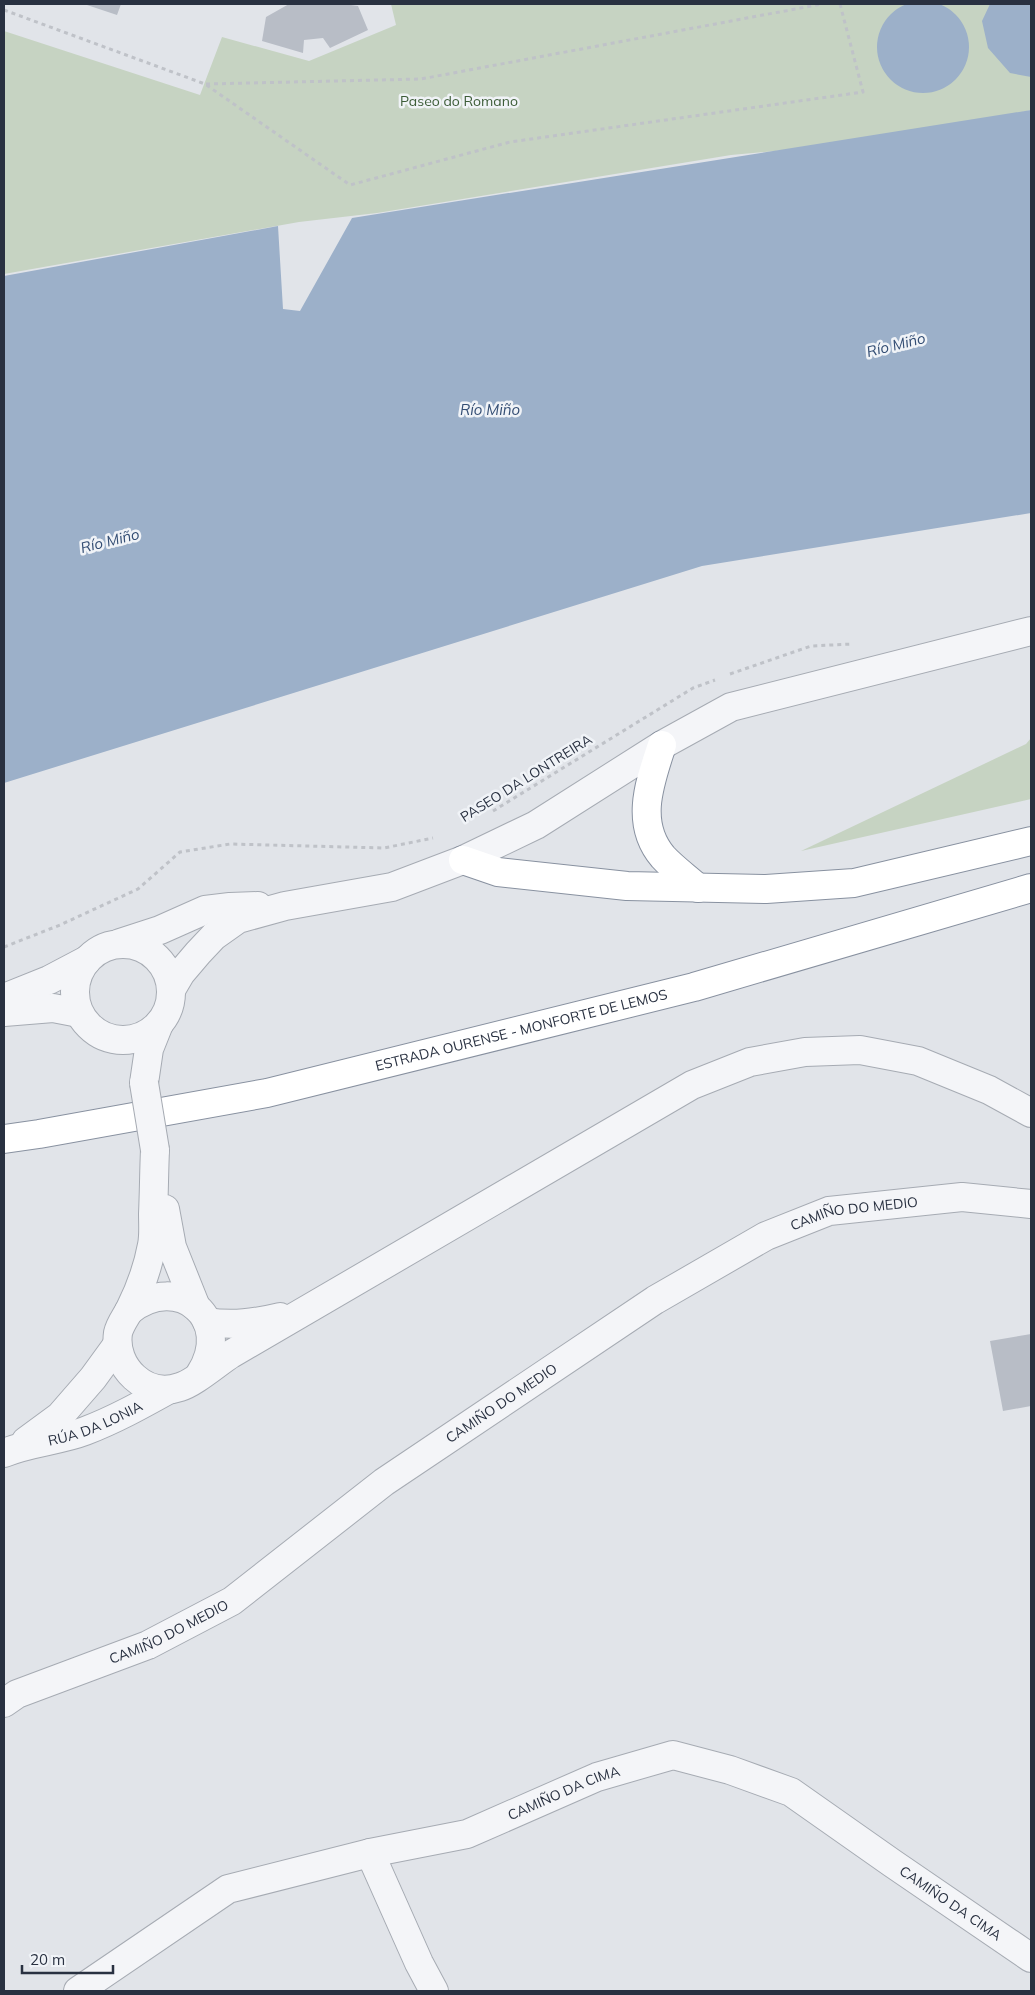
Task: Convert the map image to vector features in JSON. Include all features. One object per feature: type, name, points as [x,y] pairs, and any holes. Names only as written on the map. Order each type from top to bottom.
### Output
[{"type":"highway","points":[[662,745],[646,801],[646,816],[650,833],[664,857],[698,888]]},
{"type":"highway","points":[[463,860],[498,872],[627,886],[766,889],[854,883],[1031,841]]},
{"type":"highway","name":"ESTRADA OURENSE - MONFORTE DE LEMOS","points":[[4,1139],[268,1094],[694,986],[1031,888]]},
{"type":"highway","points":[[4,1144],[40,1134]]},
{"type":"street","points":[[172,990],[181,973],[214,936],[238,919],[285,906],[392,887],[463,860],[536,825],[662,745],[731,707],[1031,631]]},
{"type":"street","points":[[160,1024],[148,1034],[135,1039],[121,1041],[96,1033],[86,1024],[79,1013],[75,1000],[75,985],[79,972],[87,960],[96,951],[107,946],[120,944],[160,930],[204,910],[230,907],[285,906]]},
{"type":"street","points":[[120,944],[135,945],[149,951],[168,974],[172,990],[171,1002],[149,1049],[144,1083],[172,1247],[212,1335],[212,1349],[208,1362],[200,1374]]},
{"type":"street","points":[[4,998],[49,980],[87,960]]},
{"type":"street","points":[[4,1012],[53,1008],[79,1013]]},
{"type":"street","points":[[107,1038],[123,1054],[144,1083]]},
{"type":"street","points":[[154,1150],[153,1243],[145,1273],[119,1330],[117,1345],[121,1360],[128,1372],[139,1382],[153,1388],[168,1390],[185,1385],[231,1354],[692,1085],[750,1062],[805,1052],[860,1050],[899,1057],[918,1061],[980,1087],[1031,1113]]},
{"type":"street","name":"CAMIÑO DO MEDIO","points":[[4,1703],[17,1694],[148,1645],[232,1601],[384,1482],[655,1300],[766,1236],[829,1211],[962,1197],[1031,1204]]},
{"type":"street","points":[[129,1311],[141,1302],[155,1296],[169,1295],[184,1299],[202,1314],[228,1325],[252,1324],[301,1313]]},
{"type":"street","name":"RÚA DA LONIA","points":[[11,1450],[60,1416],[93,1378],[117,1345]]},
{"type":"street","name":"RÚA DA LONIA","points":[[11,1450],[84,1432],[125,1414],[168,1390]]},
{"type":"street","name":"CAMIÑO DA CIMA","points":[[78,1991],[228,1889],[370,1854],[467,1834],[597,1777],[672,1755],[730,1770],[792,1792],[1031,1958]]},
{"type":"street","points":[[370,1854],[434,1991]]},
{"type":"path","points":[[205,84],[421,79],[822,4]]},
{"type":"path","points":[[4,10],[205,84],[350,185],[510,142],[863,92],[840,4]]},
{"type":"path","points":[[730,675],[811,646],[858,644]]},
{"type":"path","name":"PASEO DA LONTREIRA","points":[[491,812],[693,688],[720,678]]},
{"type":"path","points":[[4,947],[60,925],[138,889],[180,852],[230,844],[384,848],[441,836]]},
{"type":"green space","name":"Paseo do Romano","points":[[391,4],[1031,4],[1031,110],[904,139],[731,155],[377,213],[299,222],[4,274],[4,31],[200,95],[222,37],[309,61],[396,25]]},
{"type":"green space","points":[[1031,738],[1031,799],[801,851],[1026,744]]},
{"type":"water","points":[[923,1],[941,4],[956,14],[966,29],[969,47],[966,65],[956,80],[941,90],[923,93],[905,90],[890,80],[880,65],[877,47],[880,29],[890,14],[905,4]]},
{"type":"water","points":[[990,4],[1031,4],[1031,77],[1010,73],[988,48],[982,21]]},
{"type":"water","name":"Río Miño","points":[[1031,110],[1031,513],[702,566],[4,783],[4,276],[278,226],[283,309],[300,311],[352,218]]},
{"type":"building","points":[[84,4],[121,4],[117,15]]},
{"type":"building","points":[[289,4],[344,4],[358,6],[368,30],[330,48],[323,38],[304,40],[303,53],[262,41],[266,17]]},
{"type":"building","points":[[1031,1334],[1031,1406],[1003,1411],[990,1341]]}]
